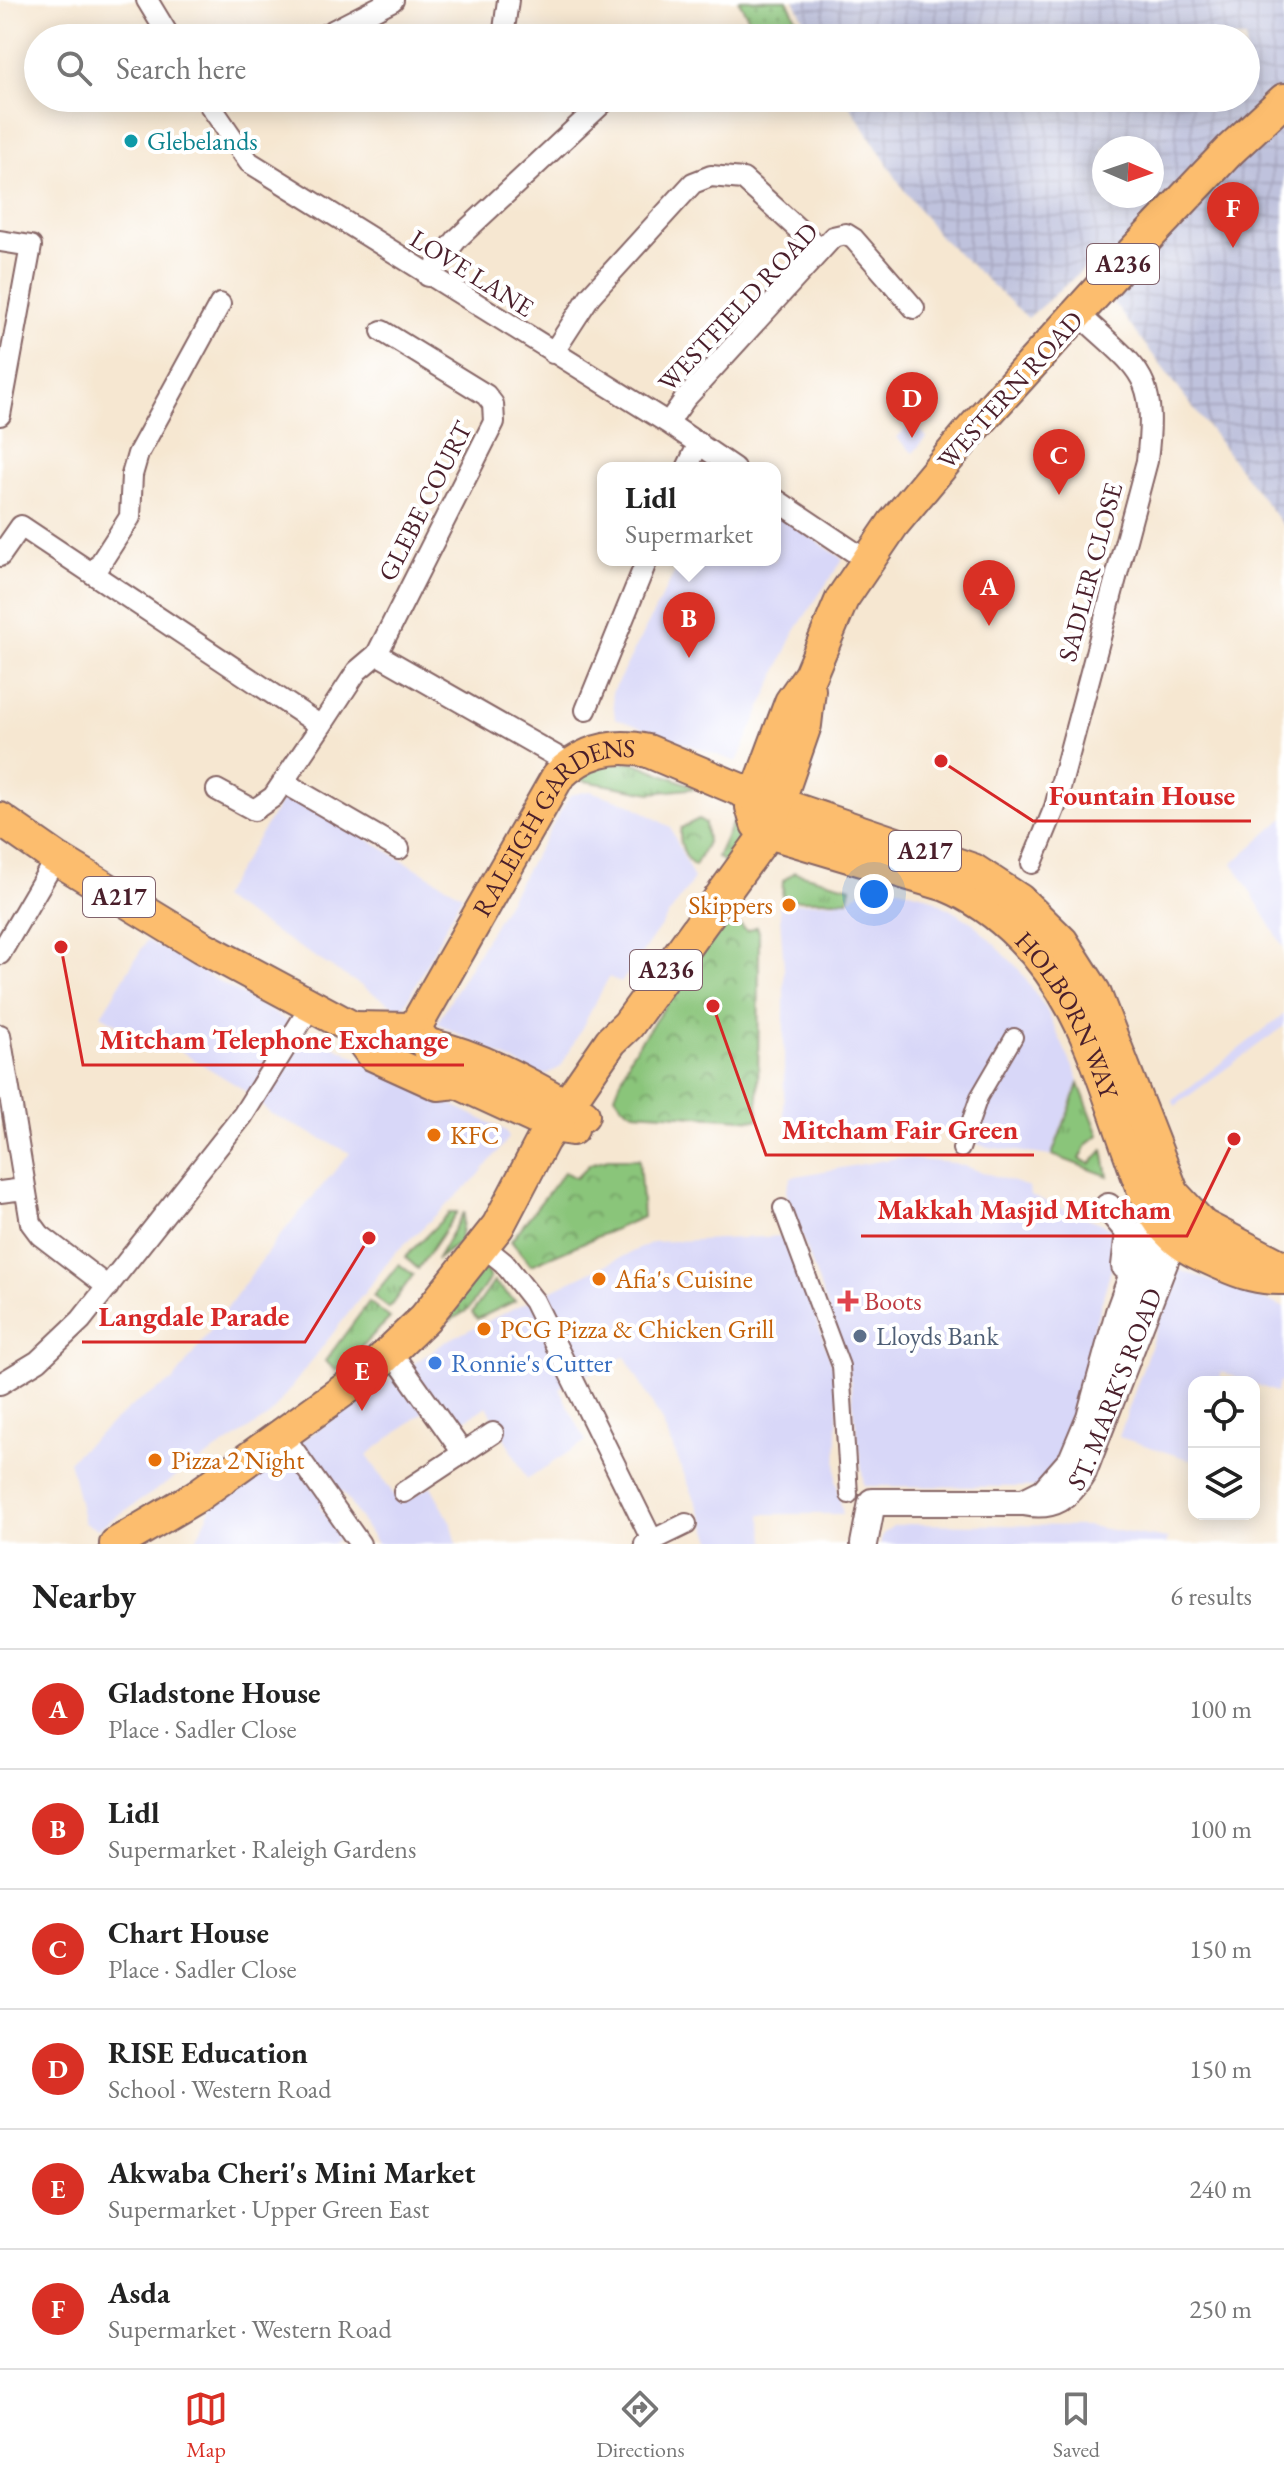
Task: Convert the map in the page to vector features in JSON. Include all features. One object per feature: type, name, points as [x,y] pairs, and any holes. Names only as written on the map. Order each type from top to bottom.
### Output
[{"type":"main road","name":"WESTERN ROAD","points":[[768,811],[805,725],[810,675],[842,599],[866,560],[968,434],[1230,150],[1284,100]]},
{"type":"main road","name":"RALEIGH GARDENS","points":[[421,1037],[534,812],[570,764],[596,751],[630,747],[768,811]]},
{"type":"main road","name":"A236","points":[[116,1544],[197,1496],[392,1353],[502,1221],[525,1202],[569,1119],[768,811]]},
{"type":"main road","name":"HOLBORN WAY","points":[[768,811],[973,870],[1031,911],[1062,942],[1094,992],[1164,1172],[1170,1218],[1203,1226],[1284,1268]]},
{"type":"main road","name":"A217","points":[[0,819],[56,858],[202,947],[353,1028],[372,1054],[438,1084],[457,1082],[569,1119]]},
{"type":"main road","name":"A217","points":[[353,1028],[374,1025],[421,1037],[457,1082]]},
{"type":"main road","points":[[421,1037],[463,1052],[569,1119]]},
{"type":"main road","points":[[1170,1218],[1208,1258],[1261,1279],[1284,1278]]},
{"type":"street","points":[[147,0],[162,24]]},
{"type":"street","points":[[346,24],[393,0]]},
{"type":"street","points":[[505,24],[508,0]]},
{"type":"street","name":"LOVE LANE","points":[[215,112],[249,162],[726,462]]},
{"type":"street","points":[[428,276],[457,239],[593,112]]},
{"type":"street","points":[[553,353],[590,296],[693,183],[711,176],[743,179],[820,249]]},
{"type":"street","name":"WESTFIELD ROAD","points":[[668,423],[833,237],[846,234],[854,239],[914,308]]},
{"type":"street","points":[[0,241],[31,246],[0,415]]},
{"type":"street","points":[[94,573],[130,517],[132,475],[138,454],[220,304]]},
{"type":"street","name":"SADLER CLOSE","points":[[1032,863],[1055,807],[1147,461],[1150,429],[1147,392],[1136,365],[1079,314]]},
{"type":"street","name":"GLEBE COURT","points":[[217,790],[254,810],[273,797],[357,671],[377,654],[494,422],[493,404],[486,395],[382,331]]},
{"type":"street","points":[[690,462],[699,443]]},
{"type":"street","points":[[781,503],[866,560]]},
{"type":"street","points":[[0,556],[21,526],[321,726]]},
{"type":"street","points":[[586,710],[645,566]]},
{"type":"street","points":[[377,654],[570,764]]},
{"type":"street","points":[[283,782],[399,849]]},
{"type":"street","points":[[0,954],[56,858]]},
{"type":"street","points":[[0,1384],[47,1354],[108,1287],[246,1111],[311,1006]]},
{"type":"street","points":[[0,1035],[24,1189],[35,1230],[108,1287]]},
{"type":"street","points":[[961,1149],[979,1097],[1014,1037]]},
{"type":"street","points":[[0,1192],[24,1189]]},
{"type":"street","points":[[1097,1390],[1102,1345],[1130,1245],[1129,1232],[1108,1207]]},
{"type":"street","points":[[782,1208],[841,1366],[849,1495]]},
{"type":"street","name":"ST. MARK'S ROAD","points":[[1024,1502],[1044,1492],[1072,1460],[1097,1390],[1119,1312],[1170,1218]]},
{"type":"street","name":"ST. MARK'S ROAD","points":[[864,1544],[872,1502],[1053,1504],[1071,1492],[1083,1472],[1170,1218]]},
{"type":"street","points":[[483,1246],[522,1283],[648,1542],[686,1524]]},
{"type":"street","points":[[392,1353],[463,1453]]},
{"type":"street","points":[[404,1492],[493,1433]]},
{"type":"street","points":[[283,1435],[353,1541]]},
{"type":"shaded area","points":[[794,0],[1284,0],[1284,527],[1086,267],[1028,318],[939,236],[904,190],[854,112],[1260,112],[1260,24],[807,24]]},
{"type":"shaded area","points":[[910,423],[927,437],[913,453],[897,438]]},
{"type":"shaded area","points":[[781,516],[843,559],[795,631],[737,762],[615,718],[612,693],[678,566],[781,566]]},
{"type":"shaded area","points":[[590,791],[630,804],[670,827],[694,879],[621,983],[609,977],[561,1067],[547,1074],[536,1073],[437,1023],[570,795]]},
{"type":"shaded area","points":[[287,792],[462,895],[402,1011],[220,898]]},
{"type":"shaded area","points":[[1284,818],[1284,948],[1233,863]]},
{"type":"shaded area","points":[[872,881],[925,895],[973,923],[1018,968],[1046,1009],[1079,1080],[1050,1156],[982,1146],[957,1133],[793,1123],[784,1116],[784,968],[779,904],[848,901]]},
{"type":"shaded area","points":[[147,940],[317,1038],[506,1131],[509,1138],[478,1176],[395,1253],[269,1416],[97,1529],[84,1523],[69,1460],[133,1405],[174,1380],[278,1238],[350,1153],[270,1113],[241,1088],[151,1033],[146,1041],[101,1015]]},
{"type":"shaded area","points":[[1284,1014],[1284,1026],[1175,1106],[1173,1100]]},
{"type":"shaded area","points":[[897,1158],[954,1163],[1029,1187],[1030,1195],[1122,1232],[1094,1328],[1084,1414],[1063,1459],[1036,1487],[864,1486],[848,1364],[786,1192],[791,1177]]},
{"type":"shaded area","points":[[787,1236],[838,1381],[836,1481],[843,1514],[761,1514],[766,1544],[714,1544],[661,1420],[625,1356],[559,1388],[586,1441],[527,1479],[487,1406],[450,1430],[432,1406],[367,1455],[400,1504],[431,1486],[452,1525],[457,1544],[377,1544],[342,1491],[319,1506],[341,1537],[332,1544],[194,1544],[215,1501],[448,1340],[653,1242]]},
{"type":"shaded area","points":[[1177,1269],[1284,1307],[1284,1383],[1280,1382],[1276,1392],[1260,1386],[1260,1376],[1233,1376],[1222,1372],[1220,1376],[1188,1376],[1188,1459],[1119,1437]]},
{"type":"shaded area","points":[[893,1526],[1087,1526],[1168,1539],[1166,1544],[880,1544],[883,1534]]},
{"type":"green space","points":[[738,0],[787,0],[799,24],[752,24]]},
{"type":"green space","points":[[633,762],[697,788],[651,793],[574,779],[600,765]]},
{"type":"green space","points":[[736,815],[738,846],[727,864],[717,857]]},
{"type":"green space","points":[[699,819],[705,823],[707,842],[695,866],[685,855],[680,833],[681,828]]},
{"type":"green space","points":[[794,872],[851,887],[848,900],[782,900],[783,881]]},
{"type":"green space","points":[[729,922],[741,925],[746,931],[757,926],[759,932],[758,1120],[634,1112],[622,1105],[615,1095],[631,1055],[713,938]]},
{"type":"green space","points":[[1079,1084],[1099,1135],[1087,1145],[1080,1159],[1090,1164],[1103,1150],[1108,1176],[1052,1155]]},
{"type":"green space","points":[[608,1159],[639,1159],[643,1217],[531,1265],[511,1241],[564,1172],[576,1178],[590,1164]]},
{"type":"green space","points":[[450,1212],[457,1212],[418,1269],[405,1257]]},
{"type":"green space","points":[[463,1213],[460,1242],[436,1260]]},
{"type":"green space","points":[[399,1264],[413,1275],[389,1308],[373,1296]]},
{"type":"green space","points":[[484,1266],[490,1278],[469,1309],[451,1320],[450,1312]]},
{"type":"green space","points":[[494,1282],[515,1301],[477,1319],[472,1313]]},
{"type":"green space","points":[[369,1302],[390,1318],[337,1371],[325,1361]]},
{"type":"place","name":"Glebelands","points":[[131,141]]},
{"type":"place","name":"Asda","points":[[1233,248]]},
{"type":"place","name":"RISE Education","points":[[912,438]]},
{"type":"place","name":"Chart House","points":[[1059,495]]},
{"type":"place","name":"Gladstone House","points":[[989,626]]},
{"type":"place","name":"Lidl","points":[[689,658]]},
{"type":"place","name":"Fountain House","points":[[941,761]]},
{"type":"place","name":"Skippers","points":[[789,905]]},
{"type":"place","name":"Mitcham Telephone Exchange","points":[[61,947]]},
{"type":"place","name":"Mitcham Fair Green","points":[[713,1006]]},
{"type":"place","name":"KFC","points":[[434,1135]]},
{"type":"place","name":"Makkah Masjid Mitcham","points":[[1234,1139]]},
{"type":"place","name":"Langdale Parade","points":[[369,1238]]},
{"type":"place","name":"Afia's Cuisine","points":[[599,1279]]},
{"type":"place","name":"Boots","points":[[848,1301]]},
{"type":"place","name":"PCG Pizza & Chicken Grill","points":[[484,1329]]},
{"type":"place","name":"Lloyds Bank","points":[[860,1336]]},
{"type":"place","name":"Ronnie's Cutter","points":[[435,1363]]},
{"type":"place","name":"Akwaba Cheri's Mini Market","points":[[362,1411]]},
{"type":"place","name":"Pizza 2 Night","points":[[155,1460]]}]
